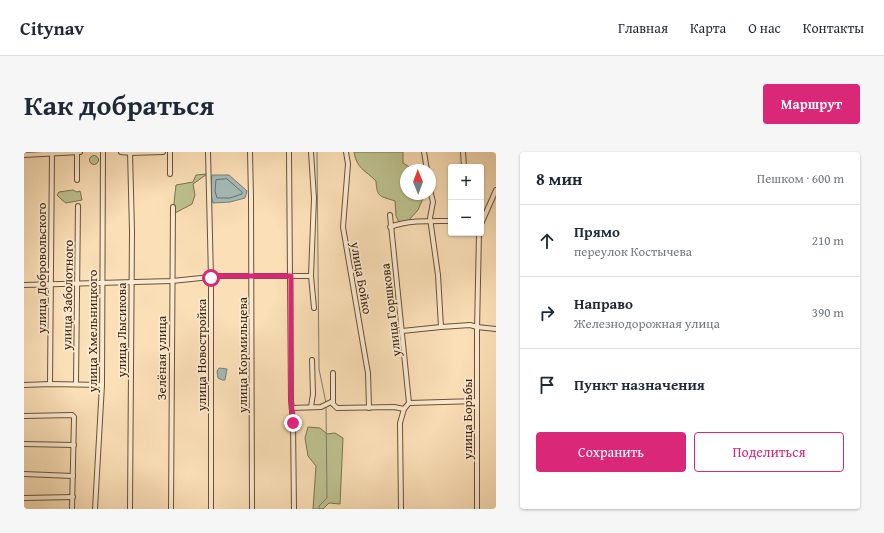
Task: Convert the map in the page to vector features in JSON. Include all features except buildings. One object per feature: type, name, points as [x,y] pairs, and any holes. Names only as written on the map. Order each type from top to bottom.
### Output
[{"type":"street","points":[[24,155],[78,152],[77,180]]},
{"type":"street","name":"улица Хмельницкого","points":[[95,509],[102,385],[104,152]]},
{"type":"street","points":[[121,152],[163,152]]},
{"type":"street","points":[[170,152],[170,174]]},
{"type":"street","name":"улица Новостройка","points":[[208,152],[211,278],[211,509]]},
{"type":"street","name":"улица Кормильцева","points":[[250,152],[252,509]]},
{"type":"street","points":[[289,152],[294,509]]},
{"type":"street","points":[[311,152],[314,198],[311,276],[314,308]]},
{"type":"street","name":"улица Бойко","points":[[346,152],[348,164],[343,227],[368,373],[369,408]]},
{"type":"street","points":[[424,152],[426,164]]},
{"type":"street","points":[[464,152],[464,164]]},
{"type":"street","name":"улица Добровольского","points":[[50,384],[52,153]]},
{"type":"street","name":"улица Лысикова","points":[[130,153],[132,231],[130,509]]},
{"type":"street","points":[[484,217],[496,190]]},
{"type":"street","points":[[432,200],[431,222],[438,275],[441,327]]},
{"type":"street","name":"улица Заболотного","points":[[76,384],[78,206]]},
{"type":"street","name":"Зелёная улица","points":[[171,509],[172,207]]},
{"type":"street","name":"улица Горшкова","points":[[390,215],[390,227],[409,403]]},
{"type":"street","points":[[390,227],[397,224],[418,221],[448,221]]},
{"type":"street","name":"улица Борьбы","points":[[477,509],[477,329],[479,236]]},
{"type":"street","points":[[24,285],[172,281],[220,276],[311,276]]},
{"type":"street","points":[[402,331],[470,325],[477,329],[496,329]]},
{"type":"street","points":[[311,407],[313,394],[312,360]]},
{"type":"street","points":[[333,373],[333,404]]},
{"type":"street","points":[[24,391],[24,385],[102,385]]},
{"type":"street","points":[[401,509],[400,423],[404,409],[409,403],[477,401]]},
{"type":"street","points":[[292,408],[321,407],[330,402],[337,408],[394,407],[404,409]]},
{"type":"street","points":[[24,416],[72,415],[74,417],[72,509]]},
{"type":"street","points":[[24,444],[74,445]]},
{"type":"street","points":[[24,474],[72,476]]},
{"type":"street","points":[[24,498],[73,497]]},
{"type":"green space","points":[[354,152],[403,152],[403,163],[405,164],[400,164],[400,200],[422,200],[418,210],[409,220],[399,222],[396,216],[395,201],[380,196],[377,191],[376,181],[359,166]]},
{"type":"green space","points":[[92,156],[96,156],[98,160],[96,164],[92,164],[90,162],[90,158]]},
{"type":"green space","points":[[207,174],[193,184],[195,195],[192,204],[175,213],[174,203],[176,185],[193,182],[196,175]]},
{"type":"green space","points":[[73,190],[77,192],[80,191],[82,200],[66,203],[57,195],[59,192]]},
{"type":"green space","points":[[308,427],[320,428],[327,434],[335,433],[343,438],[340,504],[329,503],[323,509],[313,509],[316,466],[308,456],[305,438]]},
{"type":"water","points":[[212,175],[229,175],[247,191],[245,198],[230,202],[213,203],[210,191]]},
{"type":"water","points":[[219,368],[227,369],[225,380],[218,378],[217,371]]},
{"type":"waterway","points":[[317,152],[319,369],[326,403]]},
{"type":"waterway","points":[[319,509],[319,506],[327,498],[326,406]]},
{"type":"route","points":[[211,278],[220,276],[291,276],[291,400],[293,423]]}]
